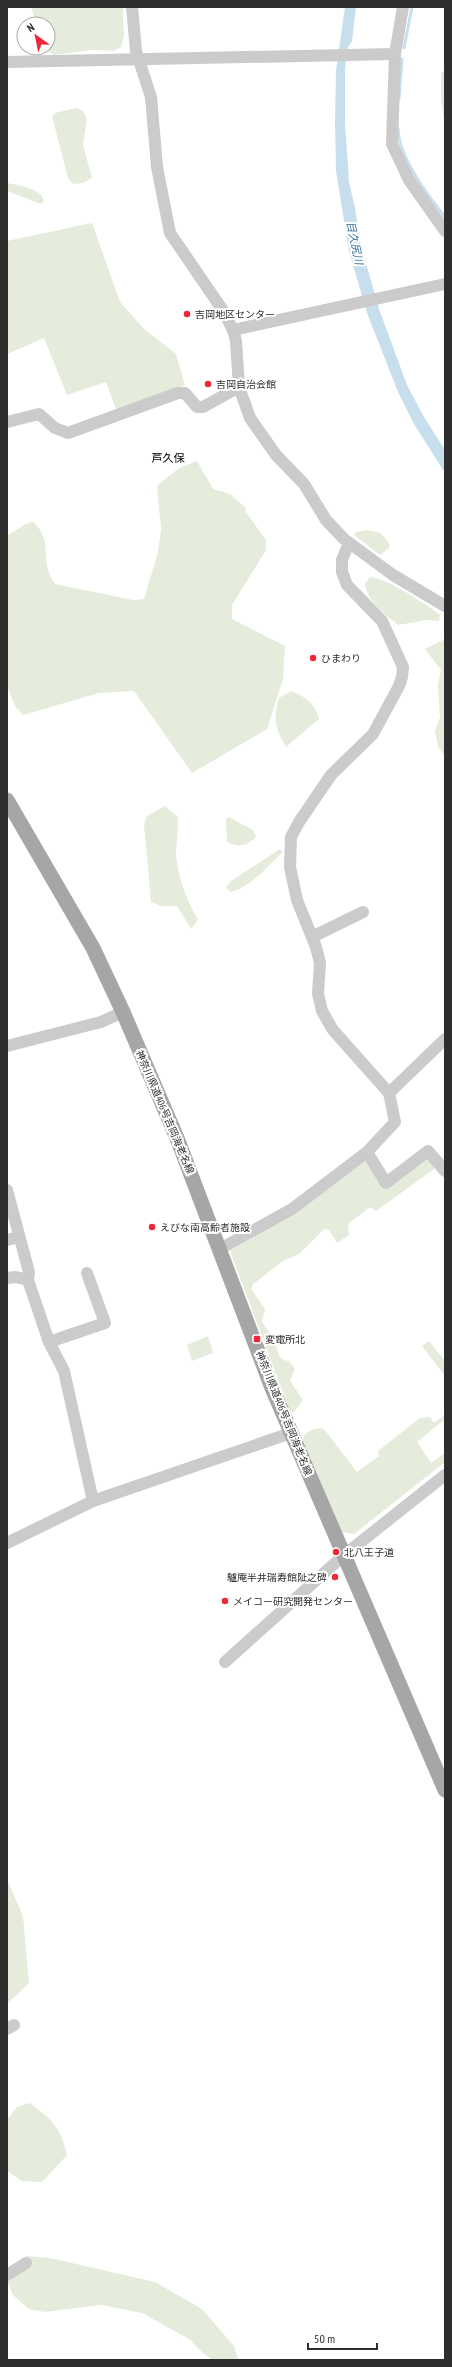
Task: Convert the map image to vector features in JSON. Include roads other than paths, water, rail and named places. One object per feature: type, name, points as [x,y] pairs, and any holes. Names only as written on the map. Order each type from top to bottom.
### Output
[{"type":"main road","name":"神奈川県道406号吉岡海老名線","points":[[7,800],[93,948],[123,1012],[177,1138],[291,1433],[343,1556],[443,1781]]},
{"type":"street","points":[[132,7],[136,51],[151,97],[157,167],[170,233],[224,312],[233,330],[236,341],[239,387],[250,418],[276,455],[304,484],[326,520],[349,543],[393,575],[445,606]]},
{"type":"street","points":[[403,7],[395,54],[392,144],[409,180],[445,231]]},
{"type":"street","points":[[7,62],[363,56],[395,54]]},
{"type":"street","points":[[233,330],[445,284]]},
{"type":"street","points":[[7,422],[39,414],[55,428],[68,433],[178,394],[185,393],[197,407],[203,407],[239,387]]},
{"type":"street","points":[[220,1249],[292,1209],[367,1152],[394,1122],[389,1093],[334,1030],[322,1011],[318,994],[320,963],[312,937],[297,900],[290,867],[291,837],[331,775],[373,734],[399,686],[402,677],[403,667],[382,621],[347,585],[342,572],[342,560],[349,543]]},
{"type":"street","points":[[312,937],[363,912]]},
{"type":"street","points":[[7,1046],[101,1022],[123,1012]]},
{"type":"street","points":[[389,1093],[445,1039]]},
{"type":"street","points":[[367,1152],[386,1183],[428,1151],[445,1171]]},
{"type":"street","points":[[7,1190],[9,1203],[29,1272],[28,1280],[49,1342],[64,1371],[93,1501]]},
{"type":"street","points":[[7,1240],[19,1237]]},
{"type":"street","points":[[49,1342],[105,1323],[87,1273]]},
{"type":"street","points":[[7,1278],[16,1277],[28,1280]]},
{"type":"street","points":[[7,1543],[93,1501],[291,1433]]},
{"type":"street","points":[[225,1662],[343,1556],[445,1475]]},
{"type":"street","points":[[7,2275],[26,2263]]},
{"type":"water","name":"目久尻川","points":[[345,7],[356,7],[352,41],[348,47],[345,69],[345,122],[349,182],[355,208],[360,242],[379,309],[407,385],[424,417],[445,450],[445,473],[414,424],[398,392],[367,313],[349,251],[336,171],[335,122],[336,70]]},
{"type":"waterway","points":[[404,48],[412,7]]},
{"type":"waterway","points":[[399,99],[402,59]]},
{"type":"waterway","points":[[398,128],[399,139],[408,163],[430,198],[445,217]]},
{"type":"place","name":"吉岡地区センター","points":[[187,314]]},
{"type":"place","name":"吉岡自治会館","points":[[208,384]]},
{"type":"place","name":"ひまわり","points":[[313,658]]},
{"type":"place","name":"えびな南高齢者施設","points":[[152,1227]]},
{"type":"place","name":"変電所北","points":[[257,1339]]},
{"type":"place","name":"北八王子道","points":[[336,1552]]},
{"type":"place","name":"驢庵半井瑞寿館阯之碑","points":[[335,1577]]},
{"type":"place","name":"メイコー研究開発センター","points":[[225,1601]]},
{"type":"district","name":"芦久保","points":[[168,458]]}]
